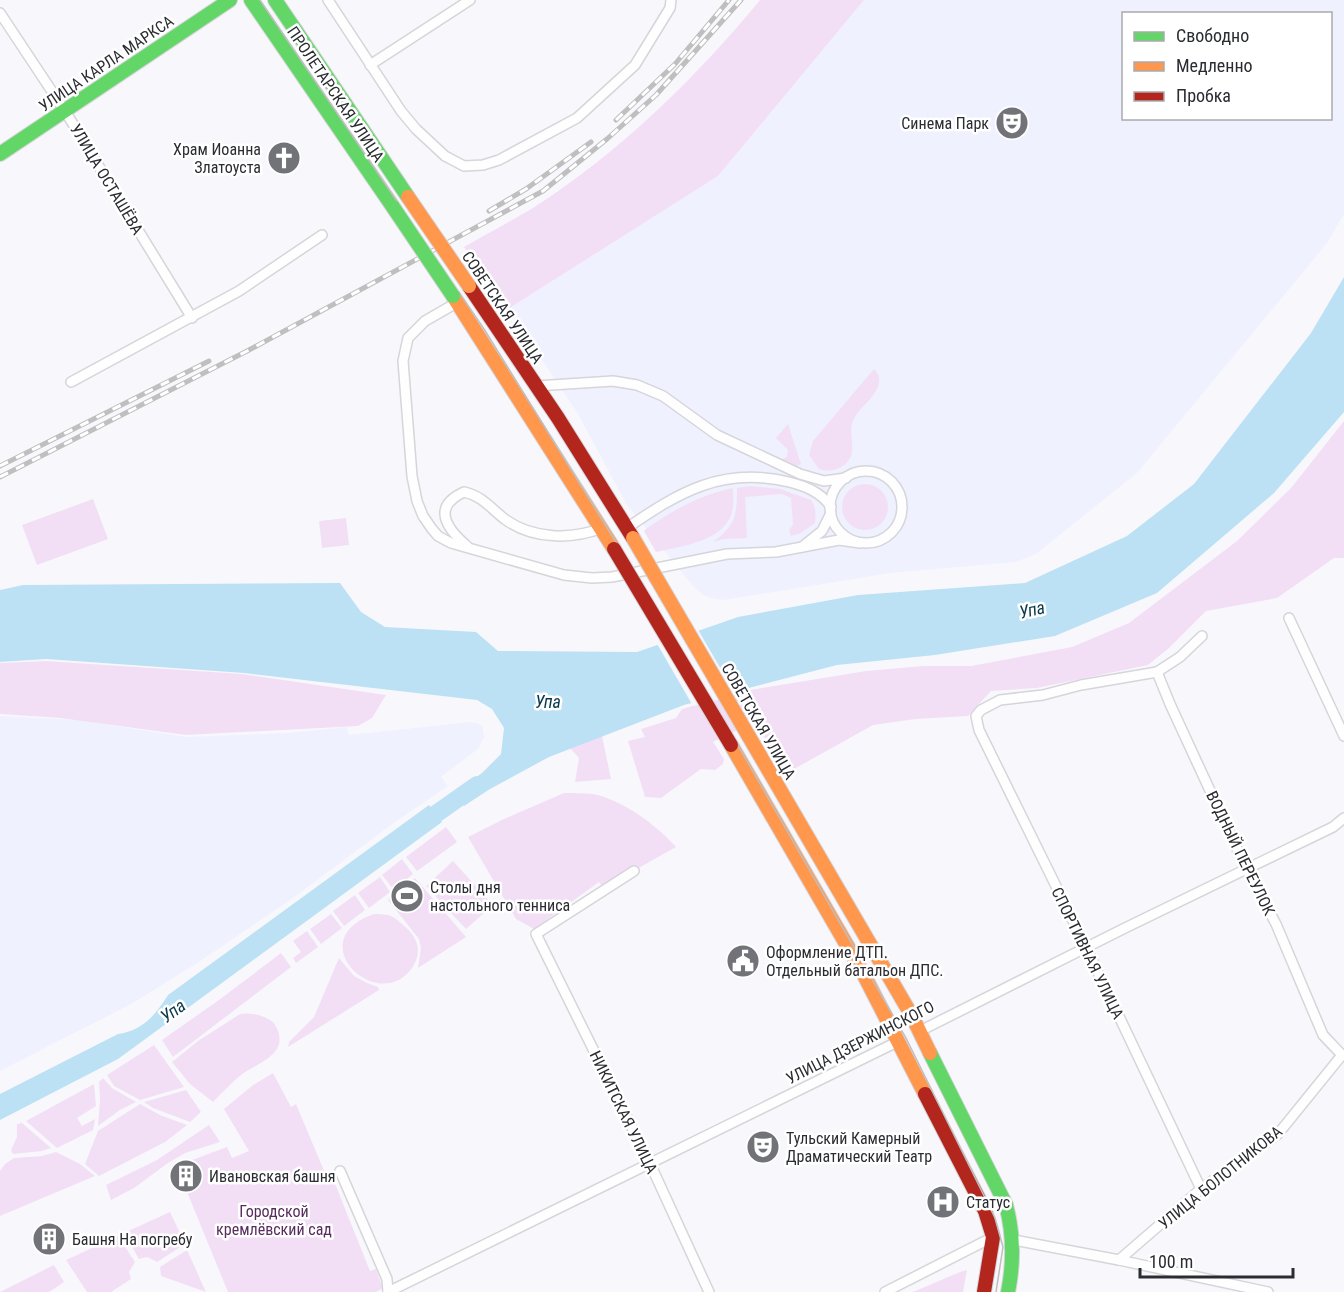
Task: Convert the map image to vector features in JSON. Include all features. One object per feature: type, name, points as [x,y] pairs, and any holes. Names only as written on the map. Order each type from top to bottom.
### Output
[{"type":"main road","name":"УЛИЦА КАРЛА МАРКСА","points":[[0,154],[230,0]]},
{"type":"main road","name":"ПРОЛЕТАРСКАЯ УЛИЦА","points":[[251,0],[455,299]]},
{"type":"main road","name":"ПРОЛЕТАРСКАЯ УЛИЦА","points":[[275,0],[408,197]]},
{"type":"main road","name":"СОВЕТСКАЯ УЛИЦА","points":[[408,197],[536,386],[630,533],[920,1031],[1006,1205],[1014,1240],[1012,1275],[1008,1292]]},
{"type":"main road","points":[[455,299],[602,528],[731,745],[899,1041],[985,1211],[993,1237],[984,1292]]},
{"type":"main road","name":"УЛИЦА ДЗЕРЖИНСКОГО","points":[[899,1041],[920,1031]]},
{"type":"street","points":[[328,0],[401,111],[416,129],[445,156],[464,166],[483,165],[499,160],[577,118],[635,65],[670,8],[671,0]]},
{"type":"street","points":[[370,65],[470,0]]},
{"type":"street","name":"УЛИЦА ОСТАШЁВА","points":[[0,13],[65,111],[192,318]]},
{"type":"street","points":[[71,382],[239,291],[322,235]]},
{"type":"street","points":[[455,299],[425,321],[408,338],[403,361],[412,476],[417,501],[423,516],[438,536],[451,543],[564,575],[592,578],[612,577],[728,554],[776,552],[839,540],[871,543],[882,540],[892,533],[899,523],[902,500],[890,480],[881,474],[860,472],[846,478],[824,481],[800,474],[717,435],[663,396],[637,385],[613,381],[536,386]]},
{"type":"street","points":[[630,533],[698,486],[735,477],[771,477],[796,483],[820,494],[831,510],[834,523],[841,532],[849,539],[860,543]]},
{"type":"street","points":[[797,549],[807,545],[822,531],[831,510],[835,490],[846,478]]},
{"type":"street","points":[[469,547],[454,534],[447,525],[444,515],[447,506],[455,496],[464,492],[484,499],[508,522],[528,532],[559,536],[593,532],[602,528]]},
{"type":"street","points":[[1289,618],[1344,736]]},
{"type":"street","points":[[1157,672],[1180,657],[1202,636]]},
{"type":"street","name":"СПОРТИВНАЯ УЛИЦА","points":[[1157,672],[1000,700],[981,710],[976,716],[979,730],[1087,949],[1201,1189]]},
{"type":"street","name":"ВОДНЫЙ ПЕРЕУЛОК","points":[[1157,672],[1246,870],[1276,924],[1323,1035]]},
{"type":"street","name":"УЛИЦА ДЗЕРЖИНСКОГО","points":[[920,1031],[1333,827],[1344,818]]},
{"type":"street","name":"НИКИТСКАЯ УЛИЦА","points":[[634,872],[536,934],[650,1165],[709,1292]]},
{"type":"street","name":"УЛИЦА БОЛОТНИКОВА","points":[[1119,1260],[1201,1189],[1278,1134],[1342,1055],[1323,1035]]},
{"type":"street","name":"УЛИЦА ДЗЕРЖИНСКОГО","points":[[388,1292],[899,1041]]},
{"type":"street","points":[[339,1172],[387,1279],[388,1292]]},
{"type":"street","points":[[885,1292],[993,1237]]},
{"type":"street","points":[[1014,1240],[1268,1292]]},
{"type":"shaded area","points":[[864,0],[1344,0],[1344,214],[1328,242],[1137,473],[1036,554],[1016,562],[890,573],[725,600],[703,595],[693,586],[627,505],[578,414],[508,309],[718,176]]},
{"type":"shaded area","points":[[0,716],[78,720],[186,737],[288,733],[347,727],[349,735],[470,722],[482,726],[484,737],[478,749],[441,777],[448,786],[395,822],[293,898],[205,958],[133,1003],[0,1071]]},
{"type":"green space","points":[[760,0],[864,0],[718,176],[508,309],[464,247],[541,203],[636,130],[713,54]]},
{"type":"green space","points":[[874,369],[878,375],[878,388],[853,420],[852,452],[848,462],[834,470],[819,469],[809,455],[813,441]]},
{"type":"green space","points":[[1344,421],[1344,558],[1334,558],[1277,598],[1206,611],[1169,648],[1148,665],[1037,688],[991,691],[968,716],[916,719],[873,725],[787,773],[754,722],[713,742],[724,759],[723,764],[715,770],[701,769],[661,798],[645,797],[628,741],[645,737],[641,729],[676,718],[682,709],[738,692],[866,671],[923,666],[971,666],[1072,647],[1129,623],[1237,541],[1291,488]]},
{"type":"green space","points":[[788,424],[801,464],[797,466],[781,460],[787,457],[788,450],[776,438]]},
{"type":"green space","points":[[870,484],[882,490],[887,498],[887,516],[882,524],[874,529],[860,530],[848,524],[843,516],[842,502],[848,490],[856,485]]},
{"type":"green space","points":[[750,486],[780,489],[811,500],[815,508],[815,523],[801,533],[791,536],[789,530],[793,525],[791,498],[782,494],[745,497],[747,538],[713,542],[721,536],[734,518],[737,488]]},
{"type":"green space","points":[[733,488],[733,507],[730,518],[723,528],[703,540],[656,552],[644,531],[646,529],[687,504]]},
{"type":"green space","points":[[93,499],[108,539],[37,565],[22,525]]},
{"type":"green space","points":[[346,518],[349,545],[322,548],[319,521]]},
{"type":"green space","points":[[46,661],[242,674],[386,695],[372,718],[358,726],[186,735],[60,718],[0,714],[0,663]]},
{"type":"green space","points":[[602,736],[611,779],[575,782],[579,758],[569,747]]},
{"type":"green space","points":[[564,793],[593,794],[615,801],[649,822],[676,847],[603,888],[599,882],[534,929],[516,919],[468,837]]},
{"type":"green space","points":[[446,827],[457,842],[417,871],[406,857]]},
{"type":"green space","points":[[402,859],[413,874],[394,890],[382,875]]},
{"type":"green space","points":[[453,861],[493,905],[466,929],[426,886]]},
{"type":"green space","points":[[380,877],[390,892],[369,908],[358,893]]},
{"type":"green space","points":[[415,878],[466,937],[418,968],[421,948],[419,939],[388,900]]},
{"type":"green space","points":[[355,895],[365,910],[344,926],[333,911]]},
{"type":"green space","points":[[331,914],[342,928],[321,944],[310,929]]},
{"type":"green space","points":[[374,914],[388,915],[396,919],[408,930],[417,945],[417,956],[412,968],[398,981],[381,983],[365,979],[352,969],[344,955],[344,940],[353,926]]},
{"type":"green space","points":[[307,931],[318,947],[296,963],[293,958],[301,952],[293,941]]},
{"type":"green space","points":[[281,953],[291,967],[173,1057],[162,1040]]},
{"type":"green space","points":[[339,958],[354,976],[378,987],[379,990],[288,1047],[289,1042],[314,1017]]},
{"type":"green space","points":[[240,1014],[258,1015],[274,1023],[279,1033],[277,1049],[264,1061],[241,1075],[213,1102],[190,1084],[172,1062],[198,1041]]},
{"type":"green space","points":[[154,1045],[184,1087],[140,1100],[114,1086],[107,1075]]},
{"type":"green space","name":"Городской кремлёвский сад","points":[[273,1073],[291,1107],[296,1104],[325,1173],[330,1171],[370,1271],[376,1269],[383,1288],[376,1292],[228,1292],[185,1187],[194,1184],[197,1180],[197,1173],[192,1167],[183,1166],[184,1163],[227,1147],[232,1158],[249,1151],[224,1109],[253,1085]]},
{"type":"green space","points":[[103,1078],[112,1088],[136,1102],[98,1126],[99,1082]]},
{"type":"green space","points":[[94,1084],[96,1106],[77,1118],[82,1126],[95,1119],[93,1130],[57,1148],[26,1121]]},
{"type":"green space","points":[[186,1090],[201,1112],[190,1122],[153,1108],[144,1102]]},
{"type":"green space","points":[[140,1104],[160,1115],[187,1125],[165,1142],[99,1176],[85,1164],[98,1131]]},
{"type":"green space","points":[[22,1123],[51,1148],[13,1154],[11,1150],[17,1137],[17,1124]]},
{"type":"green space","points":[[209,1125],[220,1142],[185,1153],[134,1188],[111,1200],[106,1185],[157,1160]]},
{"type":"green space","points":[[56,1152],[80,1164],[95,1176],[0,1216],[0,1171],[5,1164],[14,1158],[42,1156]]},
{"type":"green space","points":[[170,1212],[185,1244],[157,1262],[147,1257],[139,1259],[124,1233]]},
{"type":"green space","points":[[118,1236],[135,1262],[129,1272],[131,1279],[111,1292],[87,1292],[66,1260]]},
{"type":"green space","points":[[187,1250],[206,1292],[161,1276],[160,1267]]},
{"type":"green space","points":[[54,1265],[64,1282],[49,1292],[0,1292]]},
{"type":"green space","points":[[967,1270],[963,1292],[913,1292],[960,1272]]},
{"type":"water","name":"Упа","points":[[1344,277],[1344,412],[1274,493],[1157,593],[1055,636],[935,655],[837,665],[684,705],[549,757],[464,806],[454,793],[482,773],[501,754],[504,728],[492,709],[477,700],[244,673],[46,659],[0,662],[0,590],[23,585],[340,583],[361,612],[385,627],[476,632],[498,651],[637,652],[738,617],[858,595],[1025,583],[1127,536],[1194,484],[1311,333]]},
{"type":"water","name":"Упа","points":[[429,805],[442,822],[118,1059],[0,1120],[0,1094],[118,1034],[142,1025],[168,995]]},
{"type":"pier","points":[[697,628],[736,695],[693,706],[656,642]]},
{"type":"waterway","name":"Упа","points":[[416,828],[477,785]]},
{"type":"tram line","points":[[260,0],[484,329],[736,742],[906,1038],[995,1218],[1003,1247],[996,1292]]},
{"type":"railway","points":[[616,120],[675,64],[729,0]]},
{"type":"railway","points":[[0,477],[249,350],[543,191],[607,139],[656,95],[741,0]]},
{"type":"railway","points":[[489,211],[526,189],[591,142]]},
{"type":"railway","points":[[0,466],[209,361]]},
{"type":"traffic: fast","points":[[0,154],[230,0]]},
{"type":"traffic: fast","points":[[251,0],[393,207]]},
{"type":"traffic: fast","points":[[275,0],[408,197]]},
{"type":"traffic: fast","points":[[393,207],[453,296]]},
{"type":"traffic: fast","points":[[930,1053],[1006,1205],[1011,1227],[1012,1248],[1008,1292]]},
{"type":"traffic: slow","points":[[408,197],[469,286]]},
{"type":"traffic: slow","points":[[453,296],[614,549]]},
{"type":"traffic: slow","points":[[633,538],[748,735]]},
{"type":"traffic: slow","points":[[748,735],[912,1016],[930,1053]]},
{"type":"traffic: slow","points":[[731,745],[863,973],[925,1094]]},
{"type":"traffic: jam","points":[[469,286],[558,418],[633,538]]},
{"type":"traffic: jam","points":[[614,549],[731,745]]},
{"type":"traffic: jam","points":[[925,1094],[985,1211],[993,1237],[984,1292]]},
{"type":"place","name":"Синема Парк","points":[[1012,123]]},
{"type":"place","name":"Храм Иоанна Златоуста","points":[[284,158]]},
{"type":"place","name":"Cтолы дня настольного тенниса","points":[[407,896]]},
{"type":"place","name":"Оформление ДТП. Отдельный батальон ДПС.","points":[[743,961]]},
{"type":"place","name":"Тульский Камерный Драматический Театр","points":[[763,1147]]},
{"type":"place","name":"Ивановская башня","points":[[186,1176]]},
{"type":"place","name":"Статус","points":[[943,1202]]},
{"type":"place","name":"Башня На погребу","points":[[49,1239]]}]
